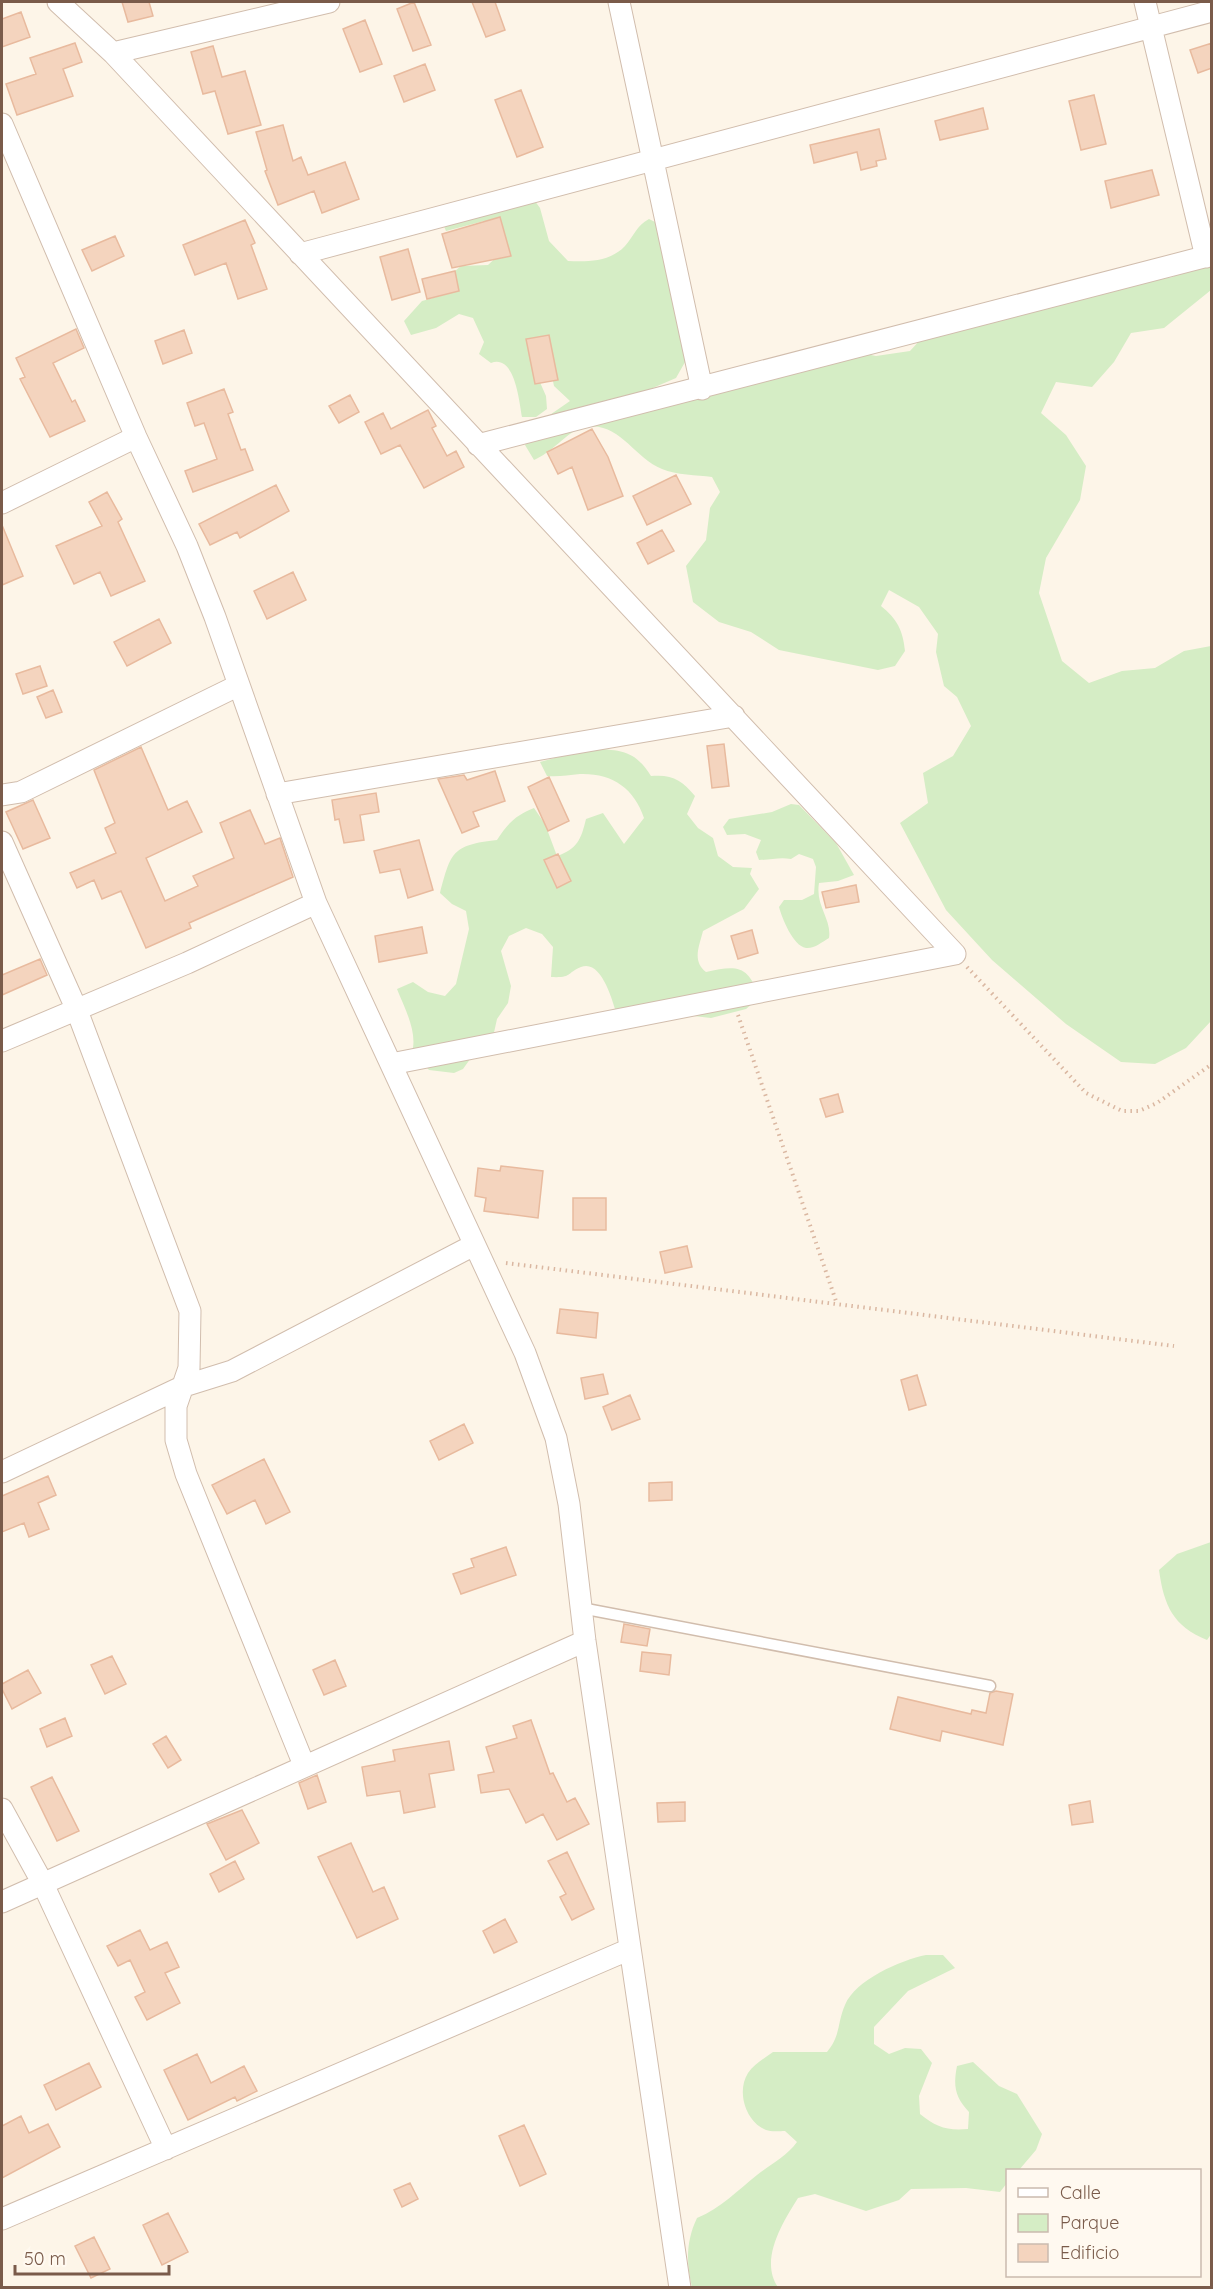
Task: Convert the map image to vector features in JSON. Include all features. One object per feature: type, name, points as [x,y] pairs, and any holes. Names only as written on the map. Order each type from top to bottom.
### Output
[{"type":"street","points":[[58,2],[113,53],[955,954]]},
{"type":"street","points":[[113,53],[329,2]]},
{"type":"street","points":[[618,2],[702,389]]},
{"type":"street","points":[[478,445],[702,389],[1209,256],[1145,2]]},
{"type":"street","points":[[300,254],[652,158],[1212,11]]},
{"type":"street","points":[[2,124],[7,151],[187,546],[316,903],[525,1353],[556,1438],[569,1504],[585,1641],[680,2288]]},
{"type":"street","points":[[2,503],[136,437]]},
{"type":"street","points":[[2,795],[21,792],[239,685]]},
{"type":"street","points":[[277,794],[734,716]]},
{"type":"street","points":[[2,842],[76,1008],[190,1311],[189,1368],[176,1406],[176,1440],[186,1474],[304,1765]]},
{"type":"street","points":[[2,1041],[187,963],[316,903]]},
{"type":"street","points":[[391,1064],[955,954]]},
{"type":"street","points":[[2,1472],[184,1386],[232,1371],[478,1252]]},
{"type":"street","points":[[2,1902],[42,1882],[585,1641]]},
{"type":"street","points":[[2,1809],[42,1882],[166,2149]]},
{"type":"street","points":[[2,2218],[630,1949]]},
{"type":"lane","points":[[581,1608],[990,1686]]},
{"type":"path","points":[[955,954],[1086,1093],[1122,1111],[1139,1111],[1157,1103],[1212,1064]]},
{"type":"path","points":[[732,997],[837,1304]]},
{"type":"path","points":[[478,1252],[837,1304],[1174,1346]]},
{"type":"green space","points":[[532,197],[540,208],[549,241],[568,261],[605,258],[625,246],[638,228],[649,219],[661,225],[689,355],[676,378],[648,390],[841,349],[876,356],[910,351],[932,327],[1117,286],[1173,277],[1196,253],[1211,252],[1211,290],[1164,328],[1131,333],[1114,362],[1092,387],[1056,382],[1041,413],[1066,435],[1086,466],[1080,500],[1046,558],[1039,593],[1062,661],[1089,683],[1122,671],[1155,668],[1184,651],[1211,646],[1211,1021],[1186,1048],[1155,1064],[1121,1062],[1066,1024],[992,960],[946,910],[900,823],[928,803],[923,773],[953,756],[971,726],[957,697],[944,686],[936,652],[938,634],[919,607],[889,590],[881,606],[898,626],[903,637],[905,651],[895,666],[878,670],[779,650],[751,632],[719,622],[693,602],[686,566],[706,540],[710,508],[720,492],[712,477],[680,474],[662,469],[614,433],[592,426],[574,431],[547,453],[534,460],[525,445],[544,419],[570,401],[554,386],[546,348],[535,371],[546,396],[547,409],[536,417],[522,417],[511,372],[506,365],[499,362],[491,363],[479,354],[484,342],[473,318],[459,314],[436,328],[411,335],[404,321],[422,301],[444,295],[454,287],[455,271],[461,266],[488,265],[504,250],[496,225],[484,221],[446,231],[441,219]]},
{"type":"green space","points":[[591,748],[626,753],[639,761],[651,776],[671,777],[681,782],[695,796],[687,814],[698,828],[713,838],[718,856],[733,867],[752,868],[750,874],[759,889],[744,909],[703,931],[698,948],[698,958],[706,972],[734,968],[746,973],[759,998],[746,1009],[711,1018],[676,1014],[620,1025],[612,998],[596,970],[589,966],[581,967],[566,976],[551,977],[553,947],[542,934],[526,928],[509,936],[501,951],[511,986],[508,1003],[497,1019],[493,1037],[478,1048],[463,1069],[454,1073],[429,1070],[412,1052],[412,1028],[397,989],[413,982],[428,992],[445,996],[456,984],[469,929],[466,911],[452,904],[440,893],[447,868],[456,853],[471,845],[497,840],[512,821],[534,808],[545,824],[557,856],[574,847],[582,833],[586,819],[603,813],[624,844],[644,818],[634,798],[620,784],[592,774],[547,776],[540,762]]},
{"type":"green space","points":[[791,804],[799,805],[836,843],[854,875],[838,881],[819,883],[819,899],[828,925],[829,938],[809,948],[801,946],[793,937],[779,907],[784,900],[802,900],[814,894],[816,867],[813,859],[799,854],[791,859],[759,860],[756,852],[761,840],[745,834],[727,835],[723,827],[729,819],[772,812]]},
{"type":"green space","points":[[1211,1542],[1212,1633],[1207,1640],[1186,1628],[1172,1613],[1167,1604],[1159,1570],[1177,1554]]},
{"type":"green space","points":[[926,1955],[943,1955],[955,1968],[908,1991],[874,2027],[874,2044],[889,2054],[905,2048],[921,2049],[932,2063],[919,2096],[920,2114],[931,2122],[948,2129],[968,2129],[969,2112],[958,2096],[955,2080],[957,2066],[973,2062],[999,2086],[1017,2094],[1042,2134],[1036,2150],[1020,2169],[1006,2169],[1006,2184],[1000,2192],[966,2188],[911,2189],[899,2200],[866,2211],[815,2194],[798,2198],[780,2230],[772,2253],[771,2265],[778,2287],[692,2287],[688,2252],[697,2218],[729,2198],[783,2156],[797,2142],[785,2131],[766,2130],[759,2126],[748,2113],[743,2089],[748,2073],[773,2052],[827,2052],[835,2040],[845,2005],[850,1996],[868,1980],[904,1961]]},
{"type":"building","points":[[122,2],[149,2],[153,16],[128,22]]},
{"type":"building","points":[[414,2],[431,45],[413,51],[397,9]]},
{"type":"building","points":[[472,2],[495,2],[505,30],[486,37]]},
{"type":"building","points":[[21,12],[30,37],[2,47],[2,19]]},
{"type":"building","points":[[365,20],[382,64],[360,72],[343,29]]},
{"type":"building","points":[[75,43],[82,62],[63,69],[73,96],[17,115],[6,84],[36,74],[30,58]]},
{"type":"building","points":[[1212,43],[1212,68],[1198,73],[1190,50]]},
{"type":"building","points":[[213,46],[222,77],[245,71],[261,125],[228,134],[215,91],[203,94],[191,52]]},
{"type":"building","points":[[425,64],[435,90],[404,102],[394,76]]},
{"type":"building","points":[[521,90],[543,147],[517,157],[495,100]]},
{"type":"building","points":[[1094,95],[1106,144],[1081,150],[1069,101]]},
{"type":"building","points":[[983,108],[988,129],[940,140],[935,121]]},
{"type":"building","points":[[283,125],[293,161],[301,157],[308,175],[345,162],[359,199],[322,213],[314,191],[278,205],[265,171],[267,170],[256,132]]},
{"type":"building","points":[[879,129],[886,159],[876,161],[877,166],[861,170],[857,152],[814,163],[810,145]]},
{"type":"building","points":[[1152,170],[1159,195],[1111,208],[1105,181]]},
{"type":"building","points":[[500,217],[511,256],[452,268],[442,234]]},
{"type":"building","points":[[245,220],[255,243],[251,245],[267,289],[238,299],[226,263],[195,275],[183,245]]},
{"type":"building","points":[[115,236],[124,256],[92,271],[82,250]]},
{"type":"building","points":[[408,249],[420,292],[392,300],[380,257]]},
{"type":"building","points":[[455,271],[459,291],[427,299],[422,279]]},
{"type":"building","points":[[76,329],[84,348],[53,363],[72,402],[75,400],[85,421],[50,437],[20,379],[25,377],[16,358]]},
{"type":"building","points":[[184,330],[192,353],[163,364],[155,341]]},
{"type":"building","points":[[549,335],[558,380],[535,384],[526,339]]},
{"type":"building","points":[[224,389],[233,412],[228,414],[241,450],[245,449],[253,470],[193,492],[185,471],[217,459],[204,423],[195,426],[187,403]]},
{"type":"building","points":[[350,395],[359,412],[339,423],[329,406]]},
{"type":"building","points":[[428,410],[436,426],[432,428],[447,456],[456,451],[464,467],[424,488],[400,445],[381,454],[365,422],[383,413],[391,429]]},
{"type":"building","points":[[592,429],[608,457],[623,496],[588,510],[572,467],[558,474],[547,452]]},
{"type":"building","points":[[676,475],[691,504],[647,525],[633,496]]},
{"type":"building","points":[[276,485],[289,511],[240,538],[237,532],[210,545],[199,524]]},
{"type":"building","points":[[107,492],[122,519],[118,522],[145,581],[111,596],[100,572],[74,584],[56,546],[102,526],[89,502]]},
{"type":"building","points":[[2,525],[23,576],[2,585]]},
{"type":"building","points":[[662,530],[674,551],[648,564],[637,543]]},
{"type":"building","points":[[293,572],[306,600],[267,619],[254,591]]},
{"type":"building","points":[[159,619],[171,643],[127,666],[114,642]]},
{"type":"building","points":[[40,666],[47,686],[23,694],[16,674]]},
{"type":"building","points":[[53,690],[62,712],[46,718],[37,697]]},
{"type":"building","points":[[724,744],[729,786],[712,788],[707,746]]},
{"type":"building","points":[[141,747],[168,810],[187,801],[202,832],[146,858],[165,901],[198,886],[193,876],[234,858],[220,823],[250,810],[265,844],[280,838],[293,877],[189,923],[191,928],[146,948],[121,891],[102,899],[94,880],[77,888],[70,873],[116,853],[105,828],[115,823],[94,770]]},
{"type":"building","points":[[495,771],[505,801],[473,812],[479,826],[462,833],[438,779],[464,775],[467,780]]},
{"type":"building","points":[[549,777],[569,821],[548,831],[528,787]]},
{"type":"building","points":[[376,793],[379,812],[360,815],[364,840],[344,843],[339,819],[335,820],[332,800]]},
{"type":"building","points":[[33,800],[50,838],[23,849],[6,812]]},
{"type":"building","points":[[419,840],[433,890],[408,898],[400,869],[380,873],[374,851]]},
{"type":"building","points":[[558,854],[571,881],[557,888],[544,860]]},
{"type":"building","points":[[856,885],[859,902],[826,908],[822,892]]},
{"type":"building","points":[[422,927],[427,953],[379,962],[375,936]]},
{"type":"building","points":[[752,930],[758,953],[738,959],[731,936]]},
{"type":"building","points":[[40,959],[47,975],[2,995],[2,975]]},
{"type":"building","points":[[838,1094],[843,1112],[826,1117],[820,1099]]},
{"type":"building","points":[[501,1166],[543,1171],[538,1218],[484,1211],[486,1198],[475,1196],[478,1168],[500,1171]]},
{"type":"building","points":[[573,1198],[606,1198],[606,1230],[573,1230]]},
{"type":"building","points":[[687,1246],[692,1267],[665,1273],[660,1252]]},
{"type":"building","points":[[560,1309],[598,1313],[596,1338],[557,1333]]},
{"type":"building","points":[[603,1374],[608,1394],[585,1399],[581,1378]]},
{"type":"building","points":[[917,1375],[926,1405],[909,1410],[901,1380]]},
{"type":"building","points":[[630,1395],[640,1419],[612,1430],[603,1407]]},
{"type":"building","points":[[464,1424],[473,1443],[439,1460],[430,1441]]},
{"type":"building","points":[[264,1459],[290,1512],[266,1524],[255,1500],[227,1514],[212,1485]]},
{"type":"building","points":[[48,1476],[56,1495],[38,1503],[49,1529],[29,1537],[24,1523],[2,1532],[2,1496]]},
{"type":"building","points":[[672,1482],[672,1500],[649,1501],[649,1483]]},
{"type":"building","points":[[506,1547],[516,1575],[461,1594],[453,1574],[474,1567],[471,1559]]},
{"type":"building","points":[[624,1624],[650,1629],[647,1646],[621,1642]]},
{"type":"building","points":[[642,1652],[671,1655],[669,1675],[640,1671]]},
{"type":"building","points":[[112,1656],[126,1684],[105,1694],[91,1665]]},
{"type":"building","points":[[335,1660],[346,1686],[324,1695],[313,1670]]},
{"type":"building","points":[[28,1670],[41,1693],[12,1709],[2,1689],[2,1684]]},
{"type":"building","points":[[996,1691],[1013,1694],[1003,1745],[942,1731],[940,1741],[890,1729],[898,1697],[971,1714],[972,1710],[986,1713],[990,1693]]},
{"type":"building","points":[[65,1718],[72,1736],[47,1747],[40,1729]]},
{"type":"building","points":[[531,1720],[550,1774],[553,1773],[567,1802],[575,1798],[589,1824],[557,1840],[543,1814],[526,1823],[509,1789],[481,1793],[478,1775],[494,1772],[486,1747],[517,1738],[513,1726]]},
{"type":"building","points":[[166,1736],[181,1760],[168,1768],[153,1744]]},
{"type":"building","points":[[449,1741],[454,1770],[429,1774],[435,1807],[404,1813],[400,1791],[367,1796],[362,1767],[395,1761],[393,1750]]},
{"type":"building","points":[[317,1775],[326,1802],[308,1809],[299,1783]]},
{"type":"building","points":[[52,1777],[79,1831],[57,1841],[31,1787]]},
{"type":"building","points":[[1090,1801],[1093,1822],[1072,1825],[1069,1805]]},
{"type":"building","points":[[685,1802],[685,1821],[658,1822],[657,1803]]},
{"type":"building","points":[[242,1810],[259,1843],[226,1860],[207,1824]]},
{"type":"building","points":[[351,1843],[373,1892],[384,1887],[398,1919],[357,1938],[318,1857]]},
{"type":"building","points":[[567,1852],[594,1909],[572,1920],[560,1897],[566,1894],[548,1861]]},
{"type":"building","points":[[235,1861],[244,1879],[219,1892],[210,1874]]},
{"type":"building","points":[[505,1919],[517,1942],[494,1953],[483,1931]]},
{"type":"building","points":[[140,1930],[150,1950],[167,1942],[179,1967],[165,1973],[180,2003],[147,2020],[135,1997],[145,1992],[130,1960],[118,1966],[107,1946]]},
{"type":"building","points":[[197,2054],[211,2083],[244,2066],[257,2091],[237,2101],[235,2097],[188,2120],[164,2070]]},
{"type":"building","points":[[89,2063],[101,2087],[56,2110],[44,2085]]},
{"type":"building","points":[[21,2116],[29,2133],[48,2124],[60,2147],[2,2178],[2,2126]]},
{"type":"building","points":[[524,2125],[546,2174],[520,2186],[499,2136]]},
{"type":"building","points":[[410,2183],[418,2199],[402,2207],[394,2190]]},
{"type":"building","points":[[168,2213],[188,2252],[162,2265],[143,2225]]},
{"type":"building","points":[[94,2237],[110,2269],[91,2278],[75,2246]]}]
